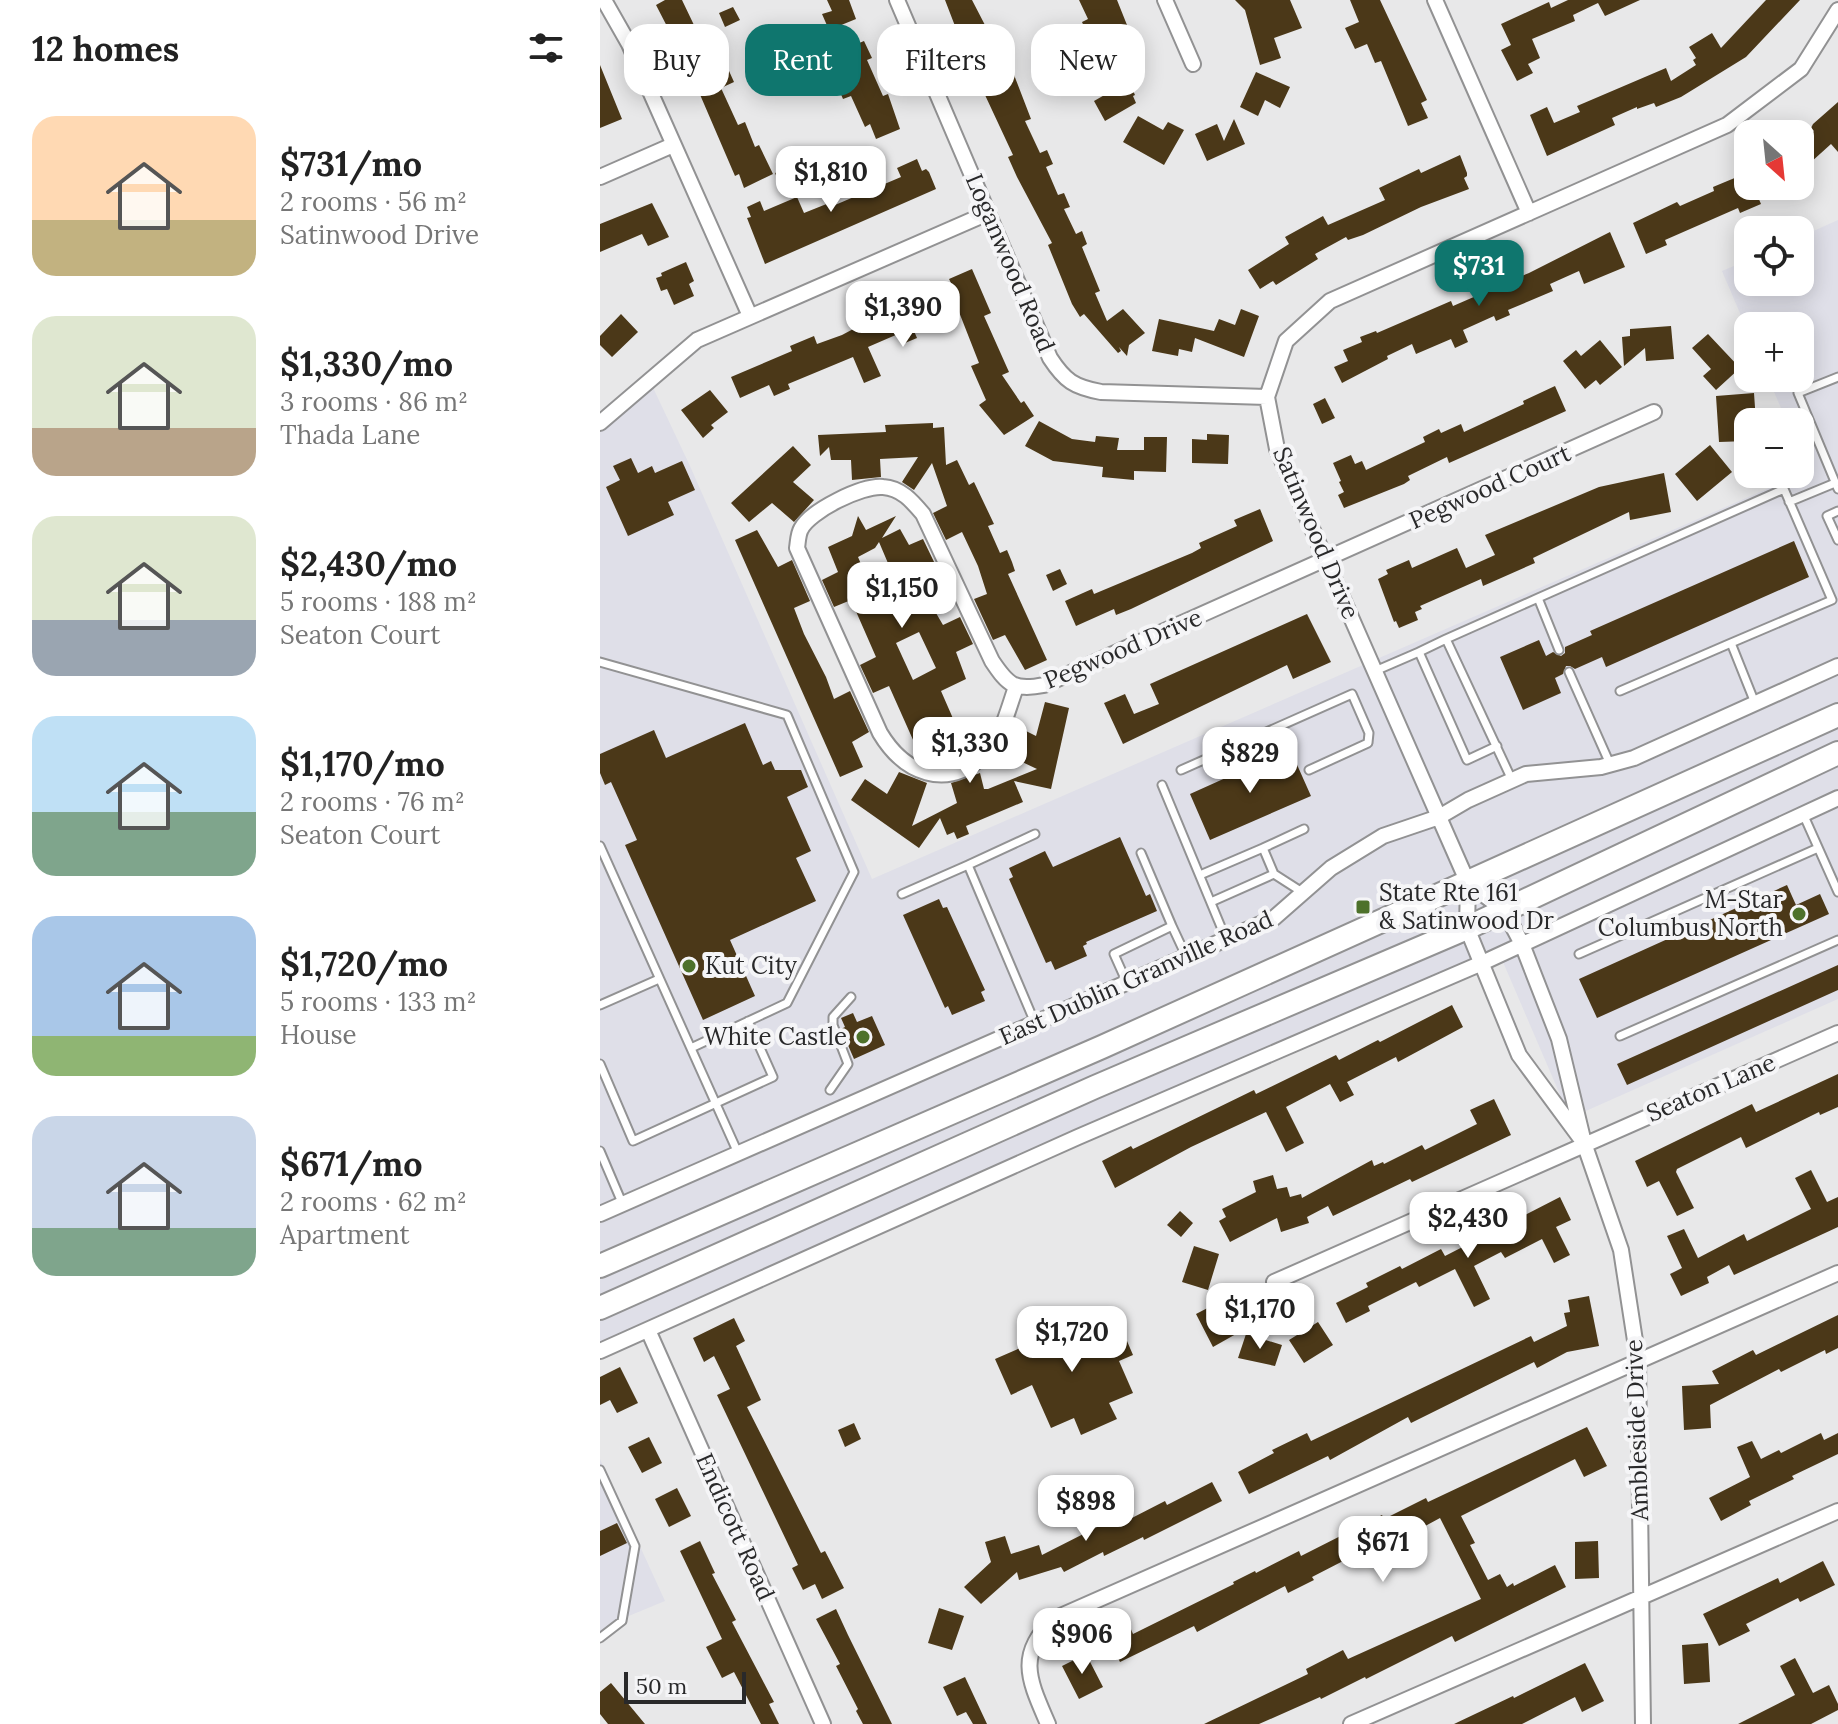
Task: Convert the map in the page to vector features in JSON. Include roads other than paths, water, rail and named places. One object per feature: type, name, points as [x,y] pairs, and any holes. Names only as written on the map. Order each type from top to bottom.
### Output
[{"type":"main road","name":"East Dublin Granville Road","points":[[600,1266],[1088,1053],[1838,715]]},
{"type":"main road","points":[[600,1308],[1095,1087],[1467,928],[1838,753]]},
{"type":"street","points":[[604,0],[629,44],[750,316]]},
{"type":"street","name":"Loganwood Road","points":[[897,0],[1050,358],[1062,376],[1080,388],[1101,392],[1267,397]]},
{"type":"street","points":[[1165,0],[1193,64]]},
{"type":"street","points":[[1438,1],[1529,213]]},
{"type":"street","name":"Satinwood Drive","points":[[1468,883],[1277,449],[1267,397],[1286,341],[1330,301],[1727,125],[1801,69],[1838,10]]},
{"type":"street","points":[[600,177],[673,145]]},
{"type":"street","points":[[600,423],[697,340],[988,213]]},
{"type":"street","name":"Pegwood Court","points":[[1326,560],[1654,412]]},
{"type":"street","name":"Pegwood Drive","points":[[1016,687],[1001,729],[984,755],[959,771],[934,775],[910,767],[891,751],[797,548],[800,530],[812,516],[857,492],[882,487],[907,495],[923,514],[992,661],[1005,680],[1016,687],[1029,688],[1044,685],[1326,560]]},
{"type":"street","name":"East Dublin Granville Road","points":[[600,1214],[1274,918],[1331,868],[1383,836],[1439,817],[1526,774],[1610,764],[1634,758],[1838,666]]},
{"type":"street","points":[[600,1351],[1078,1137],[1482,963],[1838,798]]},
{"type":"street","name":"Ambleside Drive","points":[[1468,883],[1504,910],[1522,944],[1559,1039],[1584,1143],[1621,1250],[1638,1360],[1643,1724]]},
{"type":"street","name":"Ambleside Drive","points":[[1468,883],[1467,928],[1519,1055],[1584,1143]]},
{"type":"street","name":"Seaton Lane","points":[[1274,1282],[1838,1033]]},
{"type":"street","points":[[1048,1724],[1032,1686],[1028,1667],[1031,1649],[1040,1632],[1054,1619],[1838,1273]]},
{"type":"street","name":"Endicott Road","points":[[648,1330],[823,1724]]},
{"type":"street","points":[[1351,1724],[1838,1511]]},
{"type":"lane","points":[[1789,502],[1837,486],[1798,393],[1838,377]]},
{"type":"lane","points":[[1375,671],[1784,489],[1832,600],[1620,691]]},
{"type":"lane","points":[[1838,511],[1827,516],[1838,540]]},
{"type":"lane","points":[[1538,598],[1559,650]]},
{"type":"lane","points":[[1446,639],[1512,780]]},
{"type":"lane","points":[[1731,643],[1755,703]]},
{"type":"lane","points":[[1419,652],[1467,760],[1497,746]]},
{"type":"lane","points":[[600,662],[787,715],[854,872],[787,1003],[691,1048]]},
{"type":"lane","points":[[1569,672],[1610,764]]},
{"type":"lane","points":[[1181,770],[1352,694],[1369,733],[1368,743],[1309,770]]},
{"type":"lane","points":[[1162,785],[1226,939]]},
{"type":"lane","points":[[1804,816],[1838,892]]},
{"type":"lane","points":[[1200,875],[1304,829]]},
{"type":"lane","points":[[902,894],[1035,834]]},
{"type":"lane","points":[[1263,848],[1274,874],[1304,893]]},
{"type":"lane","points":[[1579,954],[1818,848]]},
{"type":"lane","points":[[601,850],[739,1155]]},
{"type":"lane","points":[[1141,853],[1186,957]]},
{"type":"lane","points":[[968,865],[1035,1023]]},
{"type":"lane","points":[[1211,902],[1274,874]]},
{"type":"lane","points":[[1127,983],[1114,954],[1172,926]]},
{"type":"lane","points":[[1620,1036],[1838,940]]},
{"type":"lane","points":[[600,1005],[659,979]]},
{"type":"lane","points":[[830,1090],[848,1064],[833,1025],[833,1017],[851,997]]},
{"type":"lane","points":[[600,1064],[633,1141],[773,1077],[748,1021]]},
{"type":"lane","points":[[600,1151],[623,1205]]},
{"type":"lane","points":[[600,1470],[635,1546],[622,1621],[600,1638]]},
{"type":"place","name":"State Rte 161 & Satinwood Dr","points":[[1363,907]]},
{"type":"place","name":"M-Star Columbus North","points":[[1799,914]]},
{"type":"place","name":"Kut City","points":[[689,966]]},
{"type":"place","name":"White Castle","points":[[863,1037]]}]
